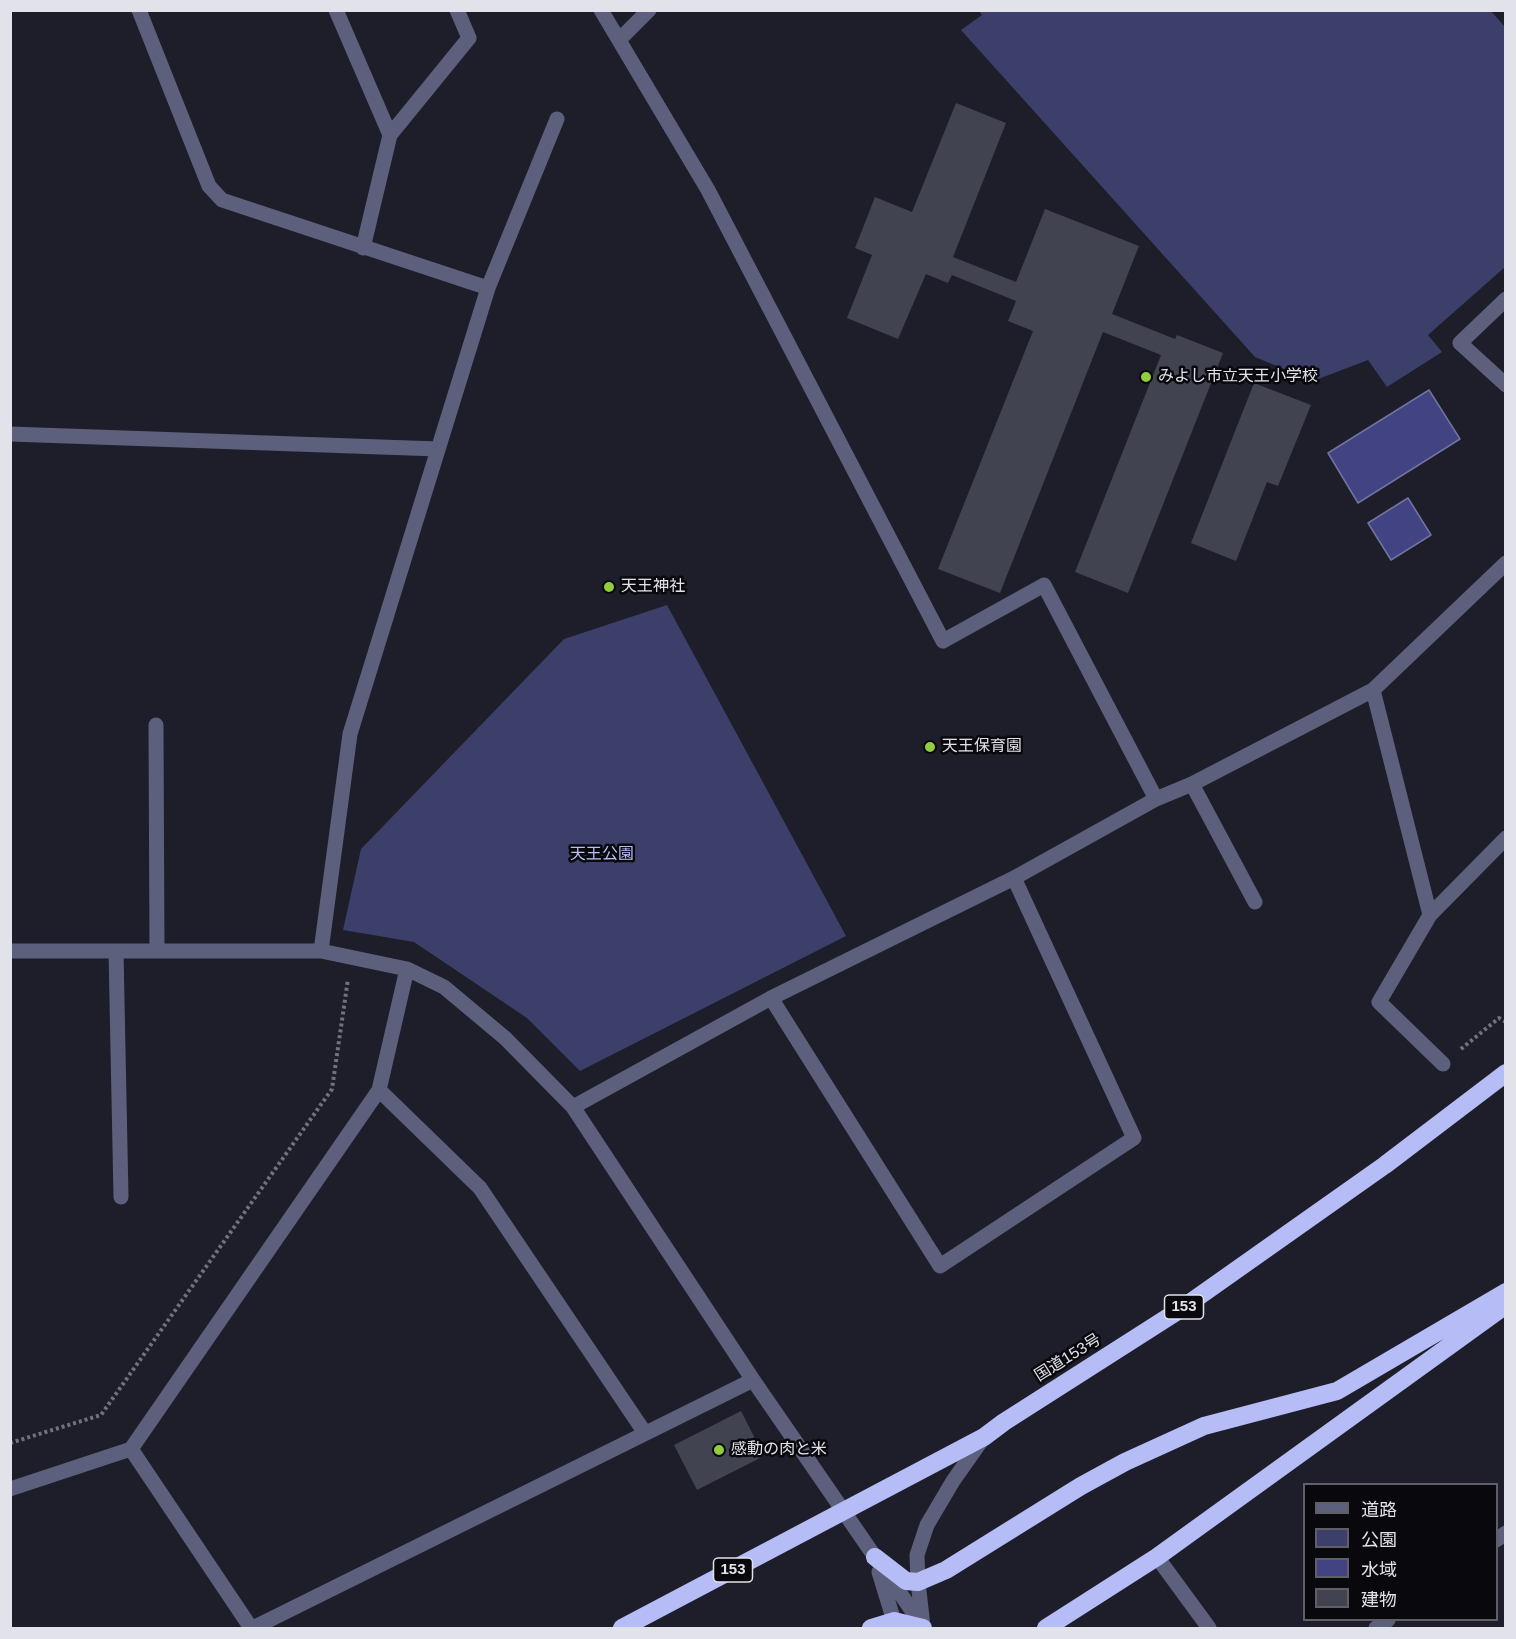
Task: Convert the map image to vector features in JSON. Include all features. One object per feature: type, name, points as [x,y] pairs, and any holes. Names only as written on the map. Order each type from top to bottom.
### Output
[{"type":"highway","name":"国道153号","points":[[622,1629],[984,1437],[1181,1309],[1385,1165],[1506,1073]]},
{"type":"highway","points":[[875,1557],[906,1581],[918,1582],[946,1570],[1125,1462],[1204,1426],[1337,1391],[1506,1292]]},
{"type":"highway","points":[[1046,1629],[1157,1557],[1506,1305]]},
{"type":"highway","points":[[871,1629],[894,1625],[923,1629]]},
{"type":"street","points":[[139,10],[209,186],[222,200],[488,288]]},
{"type":"street","points":[[336,10],[390,135]]},
{"type":"street","points":[[363,248],[390,135],[469,38],[457,10]]},
{"type":"street","points":[[601,10],[708,190],[944,641],[1044,585],[1156,799]]},
{"type":"street","points":[[619,40],[649,10]]},
{"type":"street","points":[[321,951],[350,734],[488,288],[558,119]]},
{"type":"street","points":[[1506,299],[1460,343],[1506,385]]},
{"type":"street","points":[[10,434],[438,449]]},
{"type":"street","points":[[573,1107],[771,998],[1014,878],[1156,799],[1192,784],[1373,690],[1506,563]]},
{"type":"street","points":[[1373,690],[1430,915]]},
{"type":"street","points":[[156,724],[157,951]]},
{"type":"street","points":[[1192,784],[1255,902]]},
{"type":"street","points":[[1443,1064],[1379,1002],[1430,915],[1506,838]]},
{"type":"street","points":[[771,998],[940,1266],[1134,1138],[1014,878]]},
{"type":"street","points":[[10,951],[321,951],[407,969],[444,987],[506,1038],[573,1107],[753,1380],[923,1629]]},
{"type":"street","points":[[116,951],[121,1197]]},
{"type":"street","points":[[10,1489],[131,1449],[380,1090],[407,969]]},
{"type":"street","points":[[380,1090],[480,1188],[645,1433]]},
{"type":"street","points":[[131,1449],[252,1629],[753,1380]]},
{"type":"street","points":[[923,1629],[917,1555],[927,1525],[953,1481],[984,1437]]},
{"type":"street","points":[[875,1557],[894,1625]]},
{"type":"street","points":[[1157,1557],[1209,1629]]},
{"type":"path","points":[[10,1443],[101,1414],[332,1089],[351,957]]},
{"type":"path","points":[[1443,1064],[1499,1018],[1506,1022]]},
{"type":"green space","points":[[979,11],[1491,11],[1505,27],[1505,267],[1428,335],[1442,352],[1387,387],[1368,360],[1313,381],[1255,357],[961,30],[982,15]]},
{"type":"green space","name":"天王公園","points":[[667,605],[846,936],[580,1071],[527,1018],[414,942],[343,930],[361,849],[564,639]]},
{"type":"water","points":[[1429,390],[1460,439],[1358,503],[1328,453]]},
{"type":"water","points":[[1408,498],[1431,535],[1391,560],[1368,523]]},
{"type":"building","points":[[956,103],[1006,123],[953,257],[1016,282],[1045,209],[1139,246],[1112,314],[1175,339],[1177,335],[1223,353],[1128,593],[1075,572],[1161,355],[1103,332],[1000,593],[938,569],[1033,331],[1008,321],[1016,301],[952,275],[948,283],[926,274],[898,339],[847,318],[872,255],[855,248],[875,197],[912,212]]},
{"type":"building","points":[[1254,383],[1311,405],[1278,486],[1267,482],[1236,561],[1191,543]]},
{"type":"building","name":"感動の肉と米","points":[[741,1411],[764,1456],[697,1490],[674,1445]]},
{"type":"place","name":"みよし市立天王小学校","points":[[1146,377]]},
{"type":"place","name":"天王神社","points":[[609,587]]},
{"type":"place","name":"天王保育園","points":[[930,747]]},
{"type":"place","name":"感動の肉と米","points":[[719,1450]]}]
